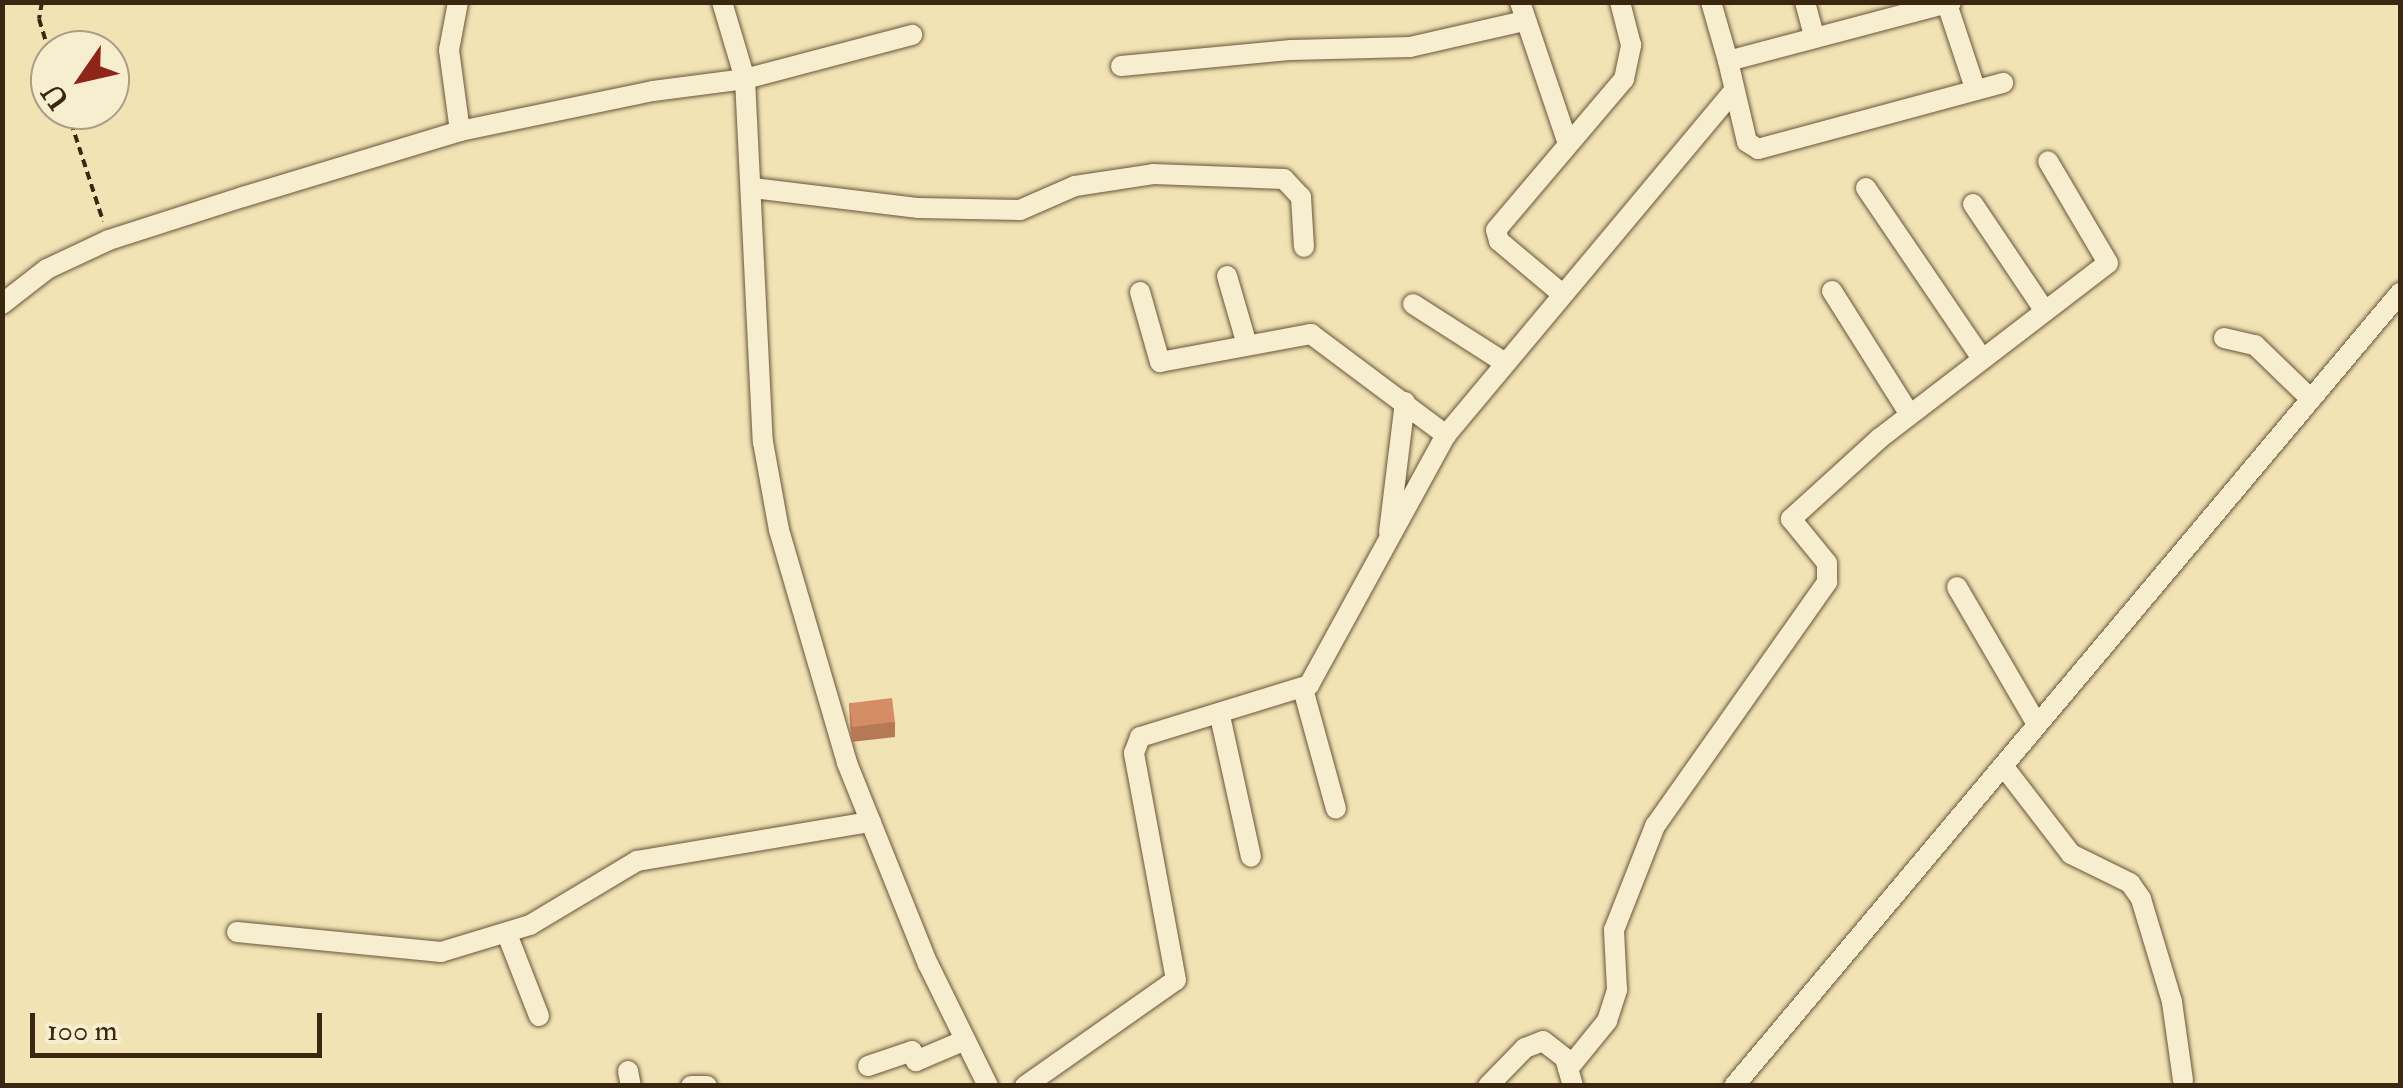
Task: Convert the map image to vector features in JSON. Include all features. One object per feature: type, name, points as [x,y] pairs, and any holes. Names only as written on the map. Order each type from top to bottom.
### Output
[{"type":"street","points":[[458,2],[450,50],[460,131]]},
{"type":"street","points":[[722,2],[745,79],[754,188],[764,442],[780,530],[847,763],[963,1041],[988,1086]]},
{"type":"street","points":[[1561,293],[1495,236],[1567,141],[1631,66],[1620,2]]},
{"type":"street","points":[[1711,2],[1747,142],[1758,149],[2003,83]]},
{"type":"street","points":[[1805,2],[1814,36]]},
{"type":"street","points":[[1728,62],[1901,9],[1949,3],[1975,88]]},
{"type":"street","points":[[1121,66],[1291,50],[1410,47],[1522,12],[1567,141]]},
{"type":"street","points":[[2,304],[47,269],[109,240],[460,131],[653,91],[745,79],[912,35]]},
{"type":"street","points":[[1025,1086],[1176,980],[1176,955],[1134,753],[1152,730],[1220,716],[1303,689],[1324,663],[1446,435],[1502,361],[1733,92]]},
{"type":"street","points":[[1488,1086],[1525,1048],[1543,1040],[1571,1077],[1607,1021],[1617,990],[1614,930],[1655,826],[1828,582],[1826,564],[1791,519],[1910,415],[2108,263],[2048,161]]},
{"type":"street","points":[[754,188],[919,208],[1020,210],[1076,186],[1153,174],[1284,179],[1301,197],[1304,248]]},
{"type":"street","points":[[1866,188],[1982,360]]},
{"type":"street","points":[[1973,204],[2044,312]]},
{"type":"street","points":[[1228,276],[1246,346]]},
{"type":"street","points":[[1140,292],[1160,362],[1299,334],[1324,338],[1446,435]]},
{"type":"street","points":[[1832,292],[1910,415]]},
{"type":"street","points":[[1734,1086],[2400,293]]},
{"type":"street","points":[[1413,304],[1502,361]]},
{"type":"street","points":[[2224,338],[2255,345],[2311,399]]},
{"type":"street","points":[[1388,544],[1404,402]]},
{"type":"street","points":[[1956,587],[2036,723]]},
{"type":"street","points":[[1303,689],[1336,808]]},
{"type":"street","points":[[1220,716],[1251,857]]},
{"type":"street","points":[[2004,767],[2072,854],[2130,882],[2141,898],[2172,1002],[2183,1080]]},
{"type":"street","points":[[238,932],[412,953],[507,934],[637,861],[871,822]]},
{"type":"street","points":[[507,934],[539,1016]]},
{"type":"street","points":[[868,1066],[912,1051],[916,1061],[963,1041]]},
{"type":"street","points":[[691,1086],[708,1086]]},
{"type":"path","points":[[42,2],[39,20],[42,30]]},
{"type":"path","points":[[73,130],[109,240]]},
{"type":"building","points":[[892,698],[895,722],[852,727],[849,703]]}]
